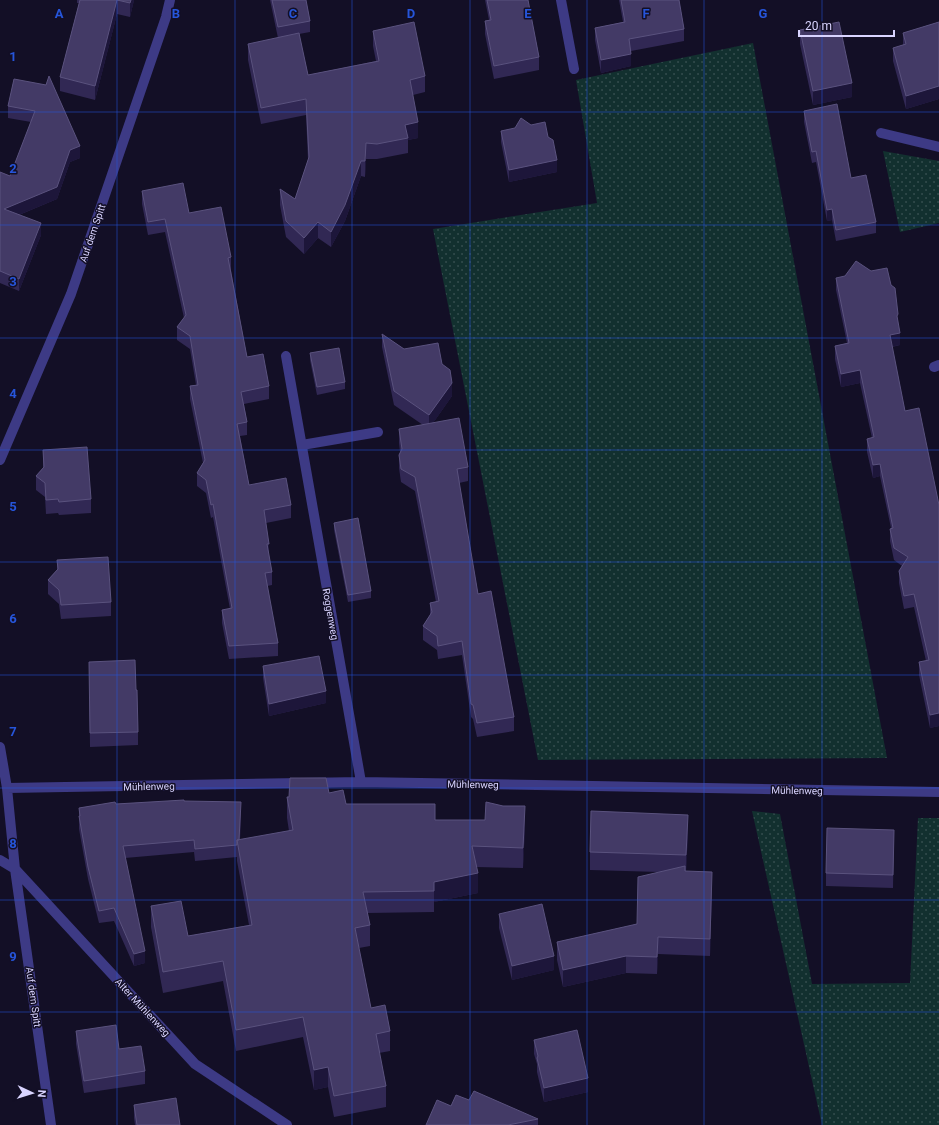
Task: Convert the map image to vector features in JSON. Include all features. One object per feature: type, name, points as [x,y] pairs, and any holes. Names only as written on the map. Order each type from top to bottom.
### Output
[{"type":"street","name":"Auf dem Spitt","points":[[0,460],[70,294],[164,24],[170,0]]},
{"type":"street","points":[[561,0],[574,69]]},
{"type":"street","points":[[881,133],[939,147]]},
{"type":"street","name":"Roggenweg","points":[[286,356],[361,782]]},
{"type":"street","points":[[302,445],[378,432]]},
{"type":"street","name":"Auf dem Spitt","points":[[0,747],[7,788],[16,869],[51,1125]]},
{"type":"street","name":"Mühlenweg","points":[[7,788],[361,782],[939,792]]},
{"type":"street","points":[[0,860],[16,869]]},
{"type":"street","name":"Alter Mühlenweg","points":[[16,869],[195,1064],[288,1125]]},
{"type":"green space","points":[[753,43],[887,758],[538,760],[433,229],[597,203],[576,80]]},
{"type":"green space","points":[[883,151],[939,161],[939,223],[900,232]]},
{"type":"green space","points":[[752,811],[780,814],[812,984],[910,983],[918,818],[939,818],[939,1125],[822,1125]]},
{"type":"building","points":[[80,0],[117,0],[95,86],[60,77]]},
{"type":"building","points":[[117,0],[131,0],[130,3]]},
{"type":"building","points":[[272,0],[306,0],[310,21],[278,27]]},
{"type":"building","points":[[487,0],[528,0],[539,57],[494,66],[485,21],[491,20]]},
{"type":"building","points":[[621,0],[679,0],[684,29],[629,39],[631,54],[601,60],[595,28],[625,22]]},
{"type":"building","points":[[414,22],[425,76],[410,80],[418,122],[405,125],[408,138],[377,144],[366,143],[365,161],[361,161],[345,205],[331,232],[318,222],[304,238],[286,221],[280,189],[295,199],[309,157],[306,99],[261,108],[248,44],[299,33],[308,75],[379,61],[373,31]]},
{"type":"building","points":[[839,22],[852,83],[813,91],[800,30]]},
{"type":"building","points":[[939,22],[939,86],[906,96],[893,48],[906,44],[903,33]]},
{"type":"building","points":[[49,76],[80,146],[70,150],[57,187],[4,209],[41,223],[19,279],[0,271],[0,172],[10,176],[35,111],[8,106],[14,79],[46,85]]},
{"type":"building","points":[[837,104],[851,178],[866,175],[876,222],[836,230],[832,209],[827,210],[816,151],[812,152],[804,111]]},
{"type":"building","points":[[521,118],[531,125],[545,122],[548,137],[553,140],[557,160],[509,170],[501,131],[515,128]]},
{"type":"building","points":[[183,183],[189,213],[221,207],[231,257],[228,258],[247,357],[263,354],[269,386],[241,392],[247,422],[237,424],[249,485],[286,478],[291,505],[264,510],[269,544],[267,544],[272,572],[265,573],[278,643],[229,646],[222,610],[232,608],[213,504],[211,505],[206,480],[197,473],[205,460],[190,386],[198,385],[190,336],[177,327],[186,315],[165,219],[148,222],[142,191]]},
{"type":"building","points":[[856,261],[871,271],[887,268],[891,285],[895,288],[900,333],[890,335],[905,411],[919,408],[939,505],[939,713],[930,715],[919,662],[929,660],[914,594],[904,596],[899,571],[908,557],[894,548],[890,529],[893,528],[880,464],[873,465],[867,439],[874,437],[860,370],[841,374],[835,346],[849,343],[836,278],[845,276]]},
{"type":"building","points":[[382,334],[404,349],[438,343],[442,364],[450,370],[452,383],[429,415],[394,391]]},
{"type":"building","points":[[339,348],[345,382],[317,387],[310,353]]},
{"type":"building","points":[[459,418],[468,467],[457,469],[478,594],[491,591],[514,717],[477,723],[473,705],[471,704],[462,641],[438,646],[437,636],[423,626],[432,612],[430,603],[439,601],[415,477],[401,469],[399,455],[402,449],[399,429]]},
{"type":"building","points":[[87,447],[91,499],[59,502],[58,499],[46,500],[45,483],[36,476],[44,467],[43,450]]},
{"type":"building","points":[[358,518],[371,591],[348,595],[334,523]]},
{"type":"building","points":[[108,557],[111,602],[61,605],[59,590],[48,580],[58,569],[57,560]]},
{"type":"building","points":[[319,656],[326,691],[269,704],[263,666]]},
{"type":"building","points":[[135,660],[138,732],[90,733],[89,662]]},
{"type":"building","points":[[290,778],[326,778],[329,793],[343,790],[346,804],[435,804],[435,820],[485,820],[486,802],[503,806],[525,806],[523,848],[472,846],[478,873],[434,882],[434,891],[363,892],[370,925],[355,928],[371,1008],[385,1005],[390,1031],[376,1034],[386,1086],[334,1096],[328,1067],[314,1070],[303,1017],[236,1030],[223,961],[163,972],[151,906],[181,901],[188,936],[252,925],[237,840],[293,830],[287,797],[289,797]]},
{"type":"building","points":[[184,800],[241,802],[239,840],[237,840],[237,845],[195,849],[194,840],[123,846],[145,951],[134,954],[114,908],[99,911],[88,867],[79,816],[79,808],[115,802],[116,804]]},
{"type":"building","points":[[591,811],[688,815],[686,855],[590,852]]},
{"type":"building","points":[[827,828],[894,830],[893,875],[826,873]]},
{"type":"building","points":[[685,866],[685,871],[712,872],[710,939],[658,937],[657,957],[626,956],[563,970],[557,942],[637,924],[638,877]]},
{"type":"building","points":[[542,904],[554,956],[512,966],[499,914]]},
{"type":"building","points":[[116,1025],[119,1049],[141,1046],[145,1071],[84,1081],[76,1031]]},
{"type":"building","points":[[577,1030],[588,1078],[544,1088],[534,1040]]},
{"type":"building","points":[[474,1091],[538,1119],[508,1125],[426,1125],[437,1100],[451,1106],[456,1095],[469,1100]]},
{"type":"building","points":[[176,1098],[180,1125],[137,1125],[134,1105]]}]
